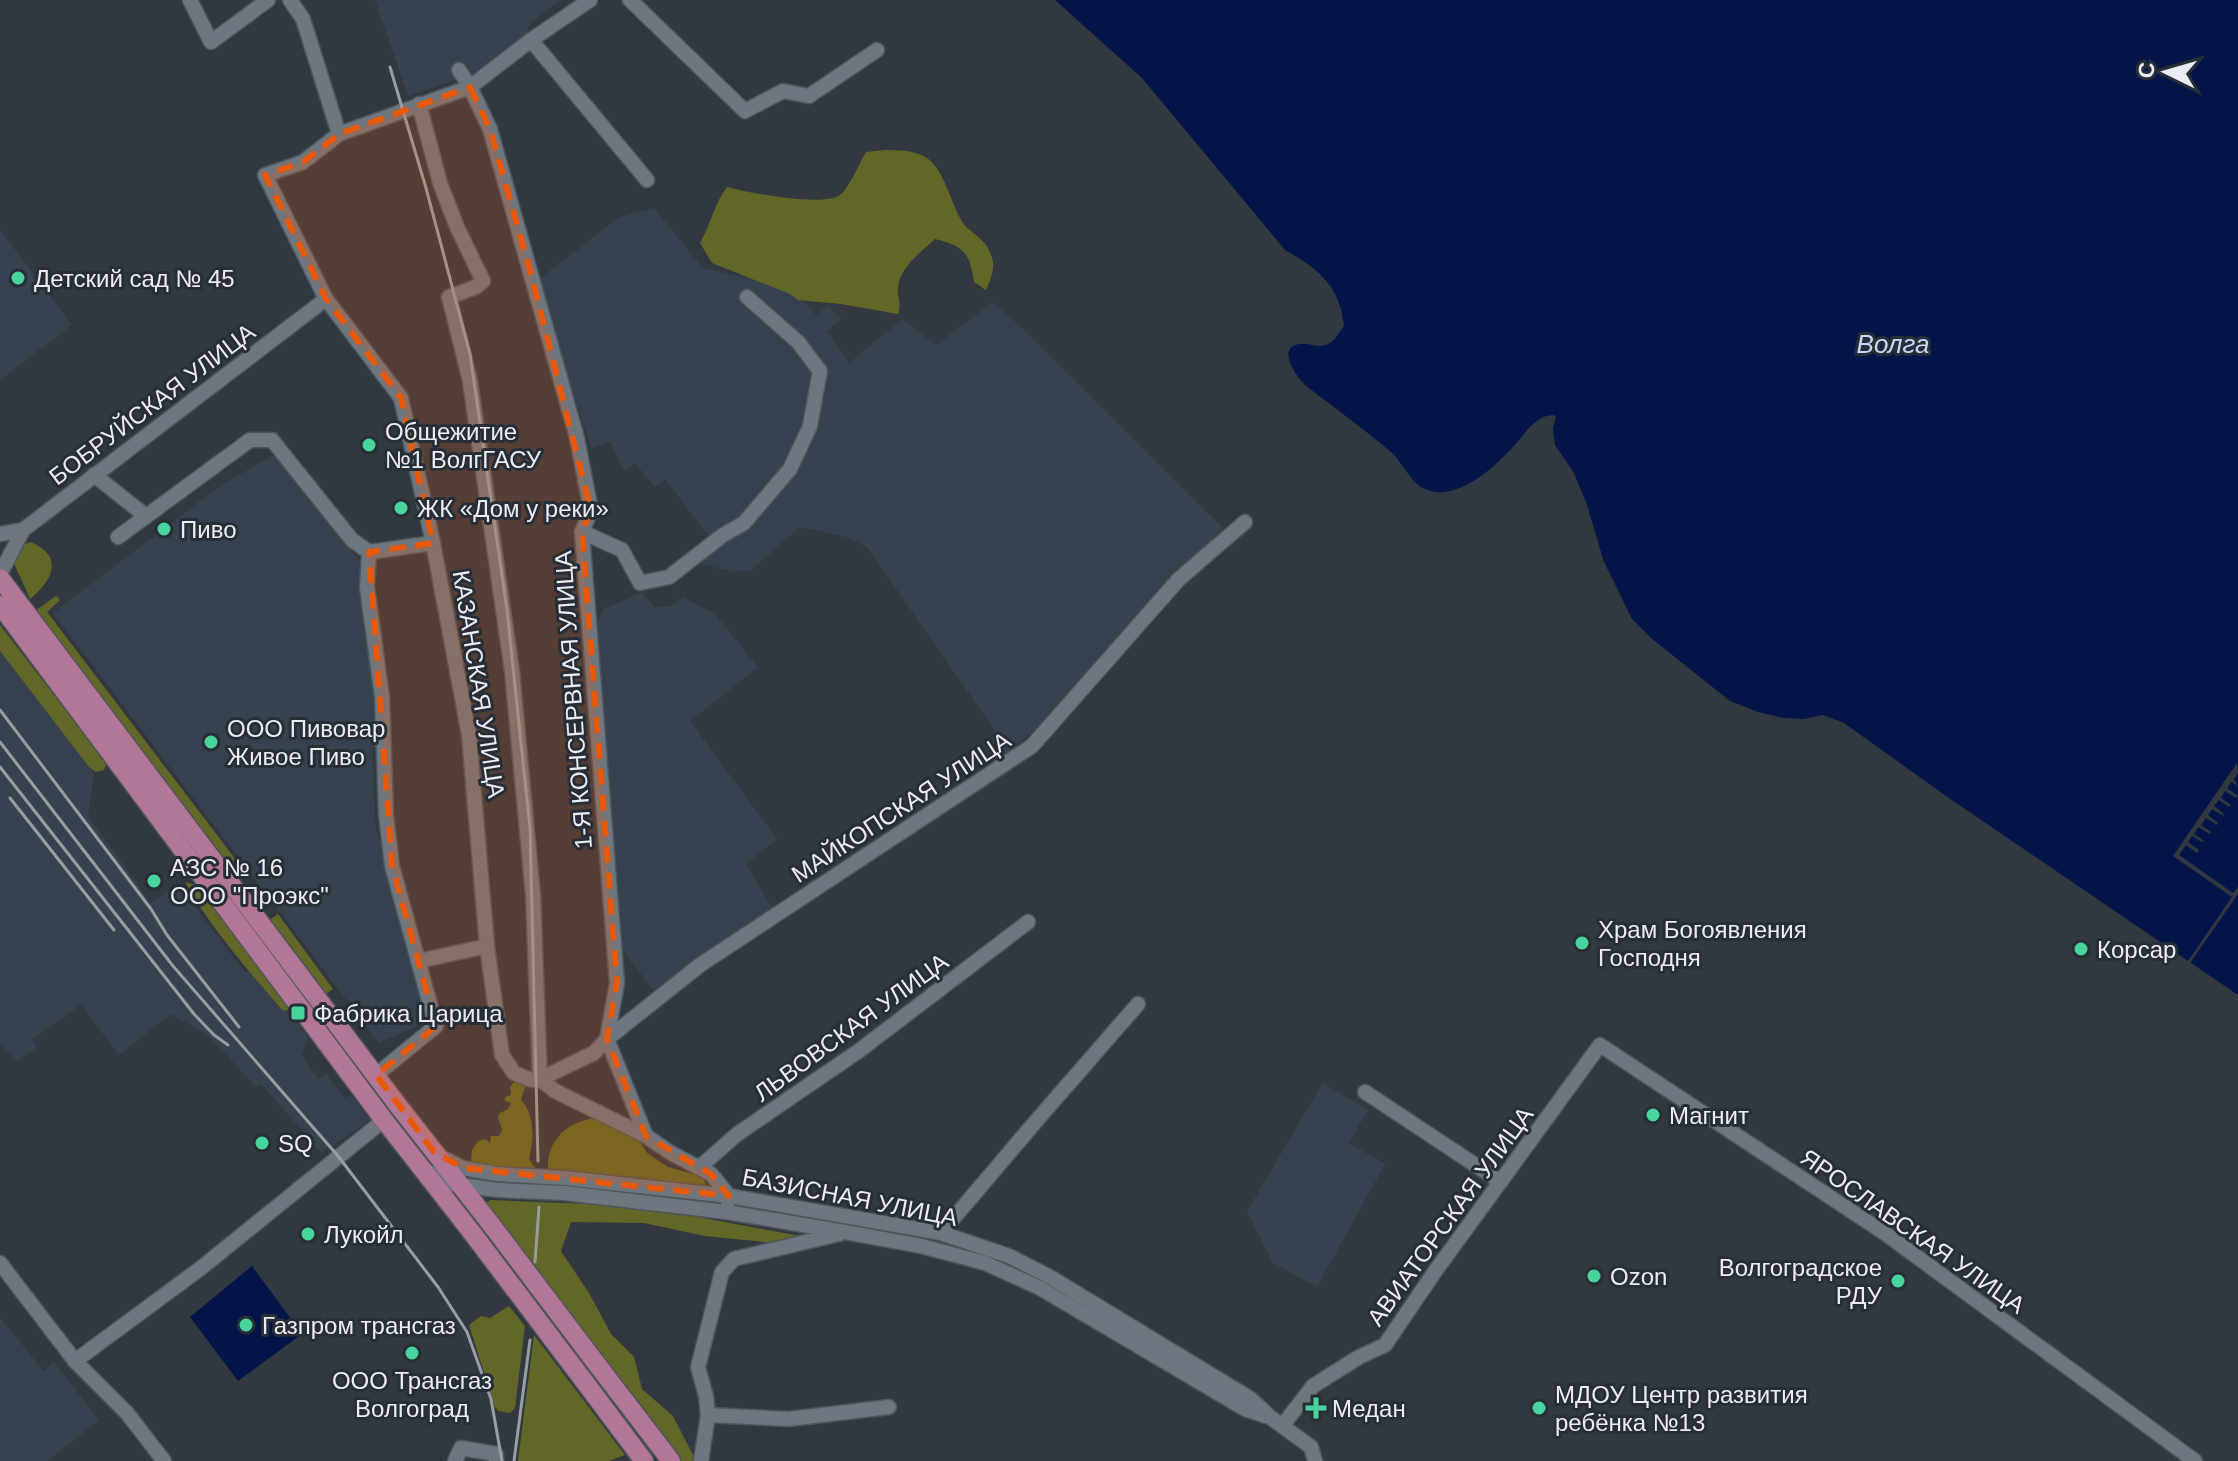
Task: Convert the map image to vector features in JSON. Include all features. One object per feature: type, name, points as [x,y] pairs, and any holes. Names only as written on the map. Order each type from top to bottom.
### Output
[{"type":"main road","points":[[0,576],[453,1181],[490,1223],[671,1461]]},
{"type":"main road","points":[[0,605],[384,1120],[422,1167],[453,1181],[473,1234],[584,1381],[639,1460]]},
{"type":"street","points":[[190,0],[211,42],[268,0]]},
{"type":"street","points":[[290,0],[303,19],[339,134],[470,87],[590,0]]},
{"type":"street","points":[[630,0],[745,111],[783,91],[809,96],[877,50]]},
{"type":"street","points":[[531,40],[647,180]]},
{"type":"street","name":"1-Я КОНСЕРВНАЯ УЛИЦА","points":[[459,70],[490,129],[577,438],[591,510],[582,532],[617,983],[607,1039]]},
{"type":"street","points":[[419,104],[440,183],[483,281],[476,287],[449,297],[470,381],[512,671],[533,895],[540,1079]]},
{"type":"street","name":"КАЗАНСКАЯ УЛИЦА","points":[[339,134],[303,162],[265,175],[326,299],[401,398],[433,543],[469,735],[487,946],[502,1055],[514,1073],[531,1080],[540,1079],[555,1091],[700,1167],[711,1174],[729,1196]]},
{"type":"street","points":[[582,532],[622,550],[640,583],[669,577],[723,535],[744,523],[790,469],[810,426],[820,371],[798,342],[747,297]]},
{"type":"street","name":"БОБРУЙСКАЯ УЛИЦА","points":[[0,534],[23,530],[326,299]]},
{"type":"street","points":[[118,537],[250,440],[272,440],[352,540],[369,552],[433,543]]},
{"type":"street","points":[[94,475],[146,516]]},
{"type":"street","name":"МАЙКОПСКАЯ УЛИЦА","points":[[540,1079],[594,1053],[607,1039],[700,965],[1032,746],[1179,579],[1245,522]]},
{"type":"street","points":[[0,576],[23,530]]},
{"type":"street","points":[[369,552],[367,587],[382,697],[386,815],[392,866],[436,1026],[376,1075]]},
{"type":"street","name":"ЛЬВОВСКАЯ УЛИЦА","points":[[700,1167],[736,1135],[860,1050],[1028,922]]},
{"type":"street","points":[[419,961],[487,946]]},
{"type":"street","points":[[941,1233],[1138,1004]]},
{"type":"street","points":[[607,1039],[646,1136]]},
{"type":"street","name":"АВИАТОРСКАЯ УЛИЦА","points":[[1277,1421],[1313,1386],[1359,1357],[1385,1345],[1600,1045]]},
{"type":"street","name":"ЯРОСЛАВСКАЯ УЛИЦА","points":[[1600,1045],[1886,1234],[2195,1461]]},
{"type":"street","points":[[1365,1092],[1501,1182]]},
{"type":"street","points":[[75,1361],[201,1268],[384,1120]]},
{"type":"street","points":[[453,1181],[497,1174],[565,1186]]},
{"type":"street","points":[[453,1181],[494,1190],[565,1186]]},
{"type":"street","name":"БАЗИСНАЯ УЛИЦА","points":[[565,1186],[845,1232],[921,1246],[985,1263],[1040,1288],[1245,1409],[1277,1421]]},
{"type":"street","name":"БАЗИСНАЯ УЛИЦА","points":[[565,1186],[729,1196],[941,1233],[1009,1256],[1050,1277],[1251,1399],[1311,1447],[1315,1461]]},
{"type":"street","points":[[477,1207],[478,1198],[494,1190]]},
{"type":"street","points":[[727,1212],[729,1196]]},
{"type":"street","points":[[701,1461],[708,1415],[698,1367],[722,1272],[734,1259],[845,1232]]},
{"type":"street","points":[[0,1263],[75,1361],[127,1413],[164,1461]]},
{"type":"street","points":[[708,1415],[789,1419],[889,1407]]},
{"type":"street","points":[[455,1461],[461,1448],[496,1458]]},
{"type":"highlighted area","points":[[470,87],[490,129],[530,270],[591,510],[582,532],[617,983],[607,1039],[646,1136],[711,1174],[729,1196],[463,1168],[434,1152],[376,1075],[436,1026],[392,866],[369,552],[433,543],[401,398],[326,299],[265,175],[303,162],[339,134]]},
{"type":"shaded area","points":[[375,0],[560,0],[529,24],[526,36],[479,72],[408,96]]},
{"type":"shaded area","points":[[654,208],[703,268],[793,288],[816,315],[828,305],[841,319],[827,331],[849,363],[902,319],[936,345],[993,302],[1223,528],[1058,710],[992,767],[993,728],[867,547],[846,537],[800,527],[751,570],[734,572],[697,563],[674,583],[655,586],[713,542],[665,479],[655,487],[635,463],[624,472],[611,442],[591,448],[537,281],[619,217]]},
{"type":"shaded area","name":"Детский сад № 45","points":[[0,230],[72,325],[0,380]]},
{"type":"shaded area","points":[[278,453],[362,564],[382,741],[372,749],[376,828],[432,1019],[379,1043],[53,613],[224,483]]},
{"type":"shaded area","points":[[642,592],[654,607],[671,606],[683,597],[715,614],[758,667],[690,721],[777,839],[746,864],[771,906],[778,903],[781,907],[653,990],[621,948],[597,622],[604,609]]},
{"type":"shaded area","points":[[0,651],[94,773],[88,816],[151,903],[178,884],[245,972],[254,967],[308,1036],[302,1056],[318,1079],[326,1074],[344,1098],[351,1095],[370,1120],[322,1153],[261,1084],[257,1088],[208,1035],[171,1014],[119,1055],[81,1005],[32,1039],[37,1048],[17,1061],[0,1045]]},
{"type":"shaded area","points":[[1323,1083],[1368,1110],[1349,1143],[1385,1164],[1317,1287],[1273,1263],[1247,1211]]},
{"type":"shaded area","points":[[0,1318],[44,1371],[54,1362],[99,1420],[47,1461],[0,1461]]},
{"type":"green space","points":[[866,152],[917,153],[938,169],[963,223],[984,243],[991,255],[993,268],[986,290],[974,282],[964,252],[935,239],[903,273],[898,287],[898,314],[798,300],[712,263],[700,243],[727,187],[785,198],[831,198],[847,188]]},
{"type":"green space","points":[[31,542],[48,555],[52,569],[44,585],[30,599],[12,559],[21,545]]},
{"type":"green space","points":[[56,596],[60,600],[47,612],[246,873],[235,881],[32,613]]},
{"type":"green space","points":[[0,625],[101,756],[106,765],[104,770],[96,772],[89,767],[0,651]]},
{"type":"green space","points":[[185,882],[199,886],[290,1009],[283,1011],[244,965]]},
{"type":"green space","points":[[278,914],[333,989],[321,998],[265,923]]},
{"type":"green space","points":[[517,1078],[527,1081],[521,1100],[531,1120],[529,1159],[535,1168],[471,1162],[472,1150],[478,1141],[486,1139],[490,1144],[491,1136],[499,1136],[502,1130],[498,1117],[511,1103],[505,1101],[505,1097],[511,1095],[510,1087]]},
{"type":"green space","points":[[597,1118],[636,1135],[647,1153],[668,1167],[703,1177],[706,1184],[703,1187],[548,1170],[551,1150],[561,1134],[577,1123]]},
{"type":"green space","points":[[486,1202],[588,1204],[675,1213],[801,1236],[785,1244],[705,1236],[644,1223],[571,1222],[561,1251],[611,1334],[634,1357],[642,1389],[673,1416],[696,1461],[676,1461],[489,1209]]},
{"type":"green space","points":[[509,1306],[525,1326],[515,1408],[510,1413],[498,1411],[495,1407],[469,1325],[481,1316],[490,1318]]},
{"type":"green space","points":[[534,1335],[625,1455],[609,1461],[518,1461]]},
{"type":"water","name":"Волга","points":[[1055,0],[2238,0],[2238,995],[1844,723],[1823,715],[1804,719],[1783,718],[1730,701],[1651,638],[1632,619],[1604,562],[1574,473],[1555,445],[1554,415],[1535,422],[1483,475],[1458,489],[1433,492],[1417,484],[1393,454],[1305,385],[1290,363],[1288,356],[1293,346],[1329,344],[1344,326],[1338,299],[1325,279],[1285,250],[1142,78]]},
{"type":"water","name":"Газпром трансгаз","points":[[252,1266],[302,1334],[238,1381],[190,1317]]},
{"type":"pier","points":[[2237,763],[2238,773],[2234,779],[2238,786],[2231,782],[2227,788],[2238,796],[2236,798],[2225,791],[2221,798],[2231,805],[2229,807],[2219,800],[2214,806],[2223,816],[2212,809],[2208,815],[2217,825],[2206,818],[2201,825],[2210,834],[2198,827],[2194,834],[2204,841],[2192,836],[2188,842],[2199,850],[2197,853],[2186,845],[2179,855],[2233,893],[2238,887],[2238,894],[2190,963],[2188,961],[2232,897],[2173,856]]},
{"type":"railway","points":[[390,67],[470,354],[507,610],[530,828],[538,1161]]},
{"type":"railway","points":[[0,710],[239,1027]]},
{"type":"railway","points":[[0,742],[173,966],[338,1156],[438,1287],[467,1332],[491,1399],[502,1461]]},
{"type":"railway","points":[[0,767],[194,1014],[228,1045]]},
{"type":"railway","points":[[10,798],[114,930]]},
{"type":"railway","points":[[535,1262],[539,1207]]},
{"type":"railway","points":[[514,1461],[530,1340]]},
{"type":"place","name":"Детский сад № 45","points":[[18,278]]},
{"type":"place","name":"Общежитие №1 ВолгГАСУ","points":[[369,445]]},
{"type":"place","name":"ЖК «Дом у реки»","points":[[401,508]]},
{"type":"place","name":"Пиво","points":[[164,529]]},
{"type":"place","name":"ООО Пивовар Живое Пиво","points":[[211,742]]},
{"type":"place","name":"АЗС № 16 ООО \"Проэкс\"","points":[[154,881]]},
{"type":"place","name":"Храм Богоявления Господня","points":[[1582,943]]},
{"type":"place","name":"Корсар","points":[[2081,949]]},
{"type":"place","name":"Фабрика Царица","points":[[298,1013]]},
{"type":"place","name":"Магнит","points":[[1653,1115]]},
{"type":"place","name":"SQ","points":[[262,1143]]},
{"type":"place","name":"Лукойл","points":[[308,1234]]},
{"type":"place","name":"Ozon","points":[[1594,1276]]},
{"type":"place","name":"Волгоградское РДУ","points":[[1898,1281]]},
{"type":"place","name":"Газпром трансгаз","points":[[246,1325]]},
{"type":"place","name":"ООО Трансгаз Волгоград","points":[[412,1353]]},
{"type":"place","name":"Медан","points":[[1316,1408]]},
{"type":"place","name":"МДОУ Центр развития ребёнка №13","points":[[1539,1408]]}]
